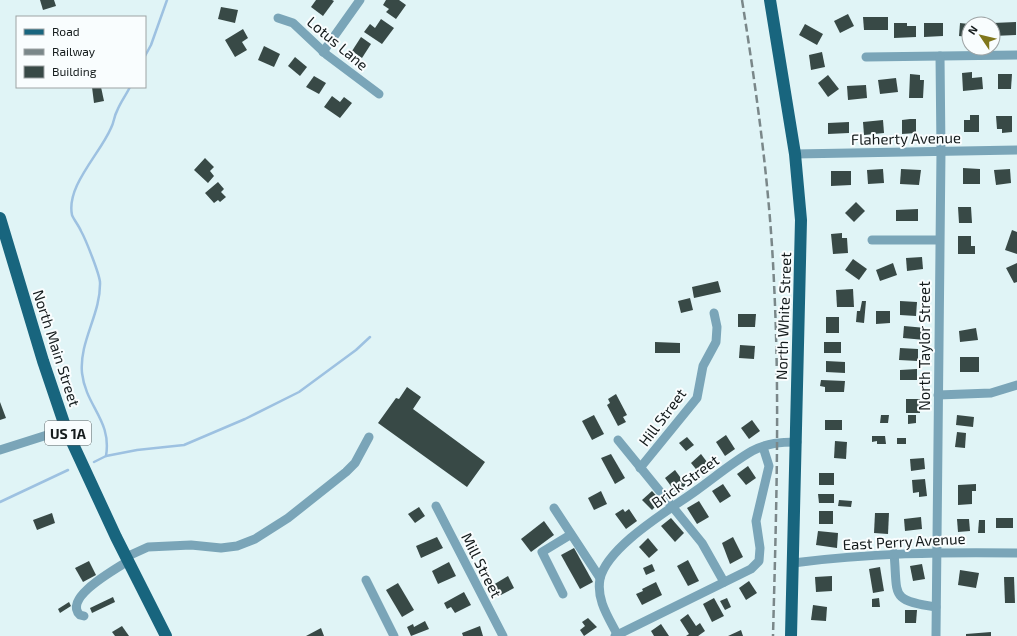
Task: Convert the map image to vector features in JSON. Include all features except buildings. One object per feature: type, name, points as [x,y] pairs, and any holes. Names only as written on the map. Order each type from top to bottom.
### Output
[{"type":"main road","name":"North White Street","points":[[770,0],[795,154],[802,220],[791,636]]},
{"type":"main road","name":"North Main Street","points":[[0,218],[43,361],[66,429],[127,559],[166,636]]},
{"type":"street","points":[[324,52],[360,0]]},
{"type":"street","name":"Lotus Lane","points":[[278,18],[293,23],[341,67],[378,94]]},
{"type":"street","points":[[866,57],[1017,55]]},
{"type":"street","name":"North Taylor Street","points":[[936,636],[941,151],[940,56]]},
{"type":"street","name":"Flaherty Avenue","points":[[795,154],[1017,150]]},
{"type":"street","points":[[872,240],[939,240]]},
{"type":"street","name":"Hill Street","points":[[640,468],[697,398],[703,366],[716,342],[717,327],[714,313]]},
{"type":"street","points":[[938,395],[991,393],[1017,385]]},
{"type":"street","points":[[0,450],[66,429]]},
{"type":"street","points":[[84,616],[80,615],[77,610],[76,604],[80,595],[127,559],[148,547],[191,545],[221,548],[237,546],[255,539],[288,518],[346,472],[355,462],[369,437]]},
{"type":"street","points":[[618,440],[702,543],[724,582]]},
{"type":"street","name":"Brick Street","points":[[600,578],[604,568],[626,543],[736,462],[763,447],[776,442],[797,442]]},
{"type":"street","points":[[554,508],[570,535],[600,578],[599,593],[602,606],[617,636],[751,569],[759,561],[760,548],[756,521],[770,466],[763,447]]},
{"type":"street","name":"Mill Street","points":[[436,506],[503,636]]},
{"type":"street","points":[[563,594],[542,552],[570,535]]},
{"type":"street","name":"East Perry Avenue","points":[[793,562],[894,553],[937,551],[1017,553]]},
{"type":"street","points":[[894,553],[897,591],[900,597],[914,604],[936,607]]},
{"type":"street","points":[[366,580],[393,635]]},
{"type":"waterway","points":[[146,54],[151,45],[167,0]]},
{"type":"waterway","points":[[106,456],[107,443],[105,433],[102,423],[84,385],[82,373],[84,350],[97,305],[100,282],[95,264],[86,242],[72,215],[72,204],[74,193],[79,182],[106,138],[118,108],[129,88]]},
{"type":"waterway","points":[[94,462],[106,456],[137,450],[184,445],[245,419],[299,392],[356,350],[370,337]]},
{"type":"waterway","points":[[0,502],[68,470]]},
{"type":"railway","points":[[742,0],[762,142],[774,283],[777,416],[773,636]]}]
